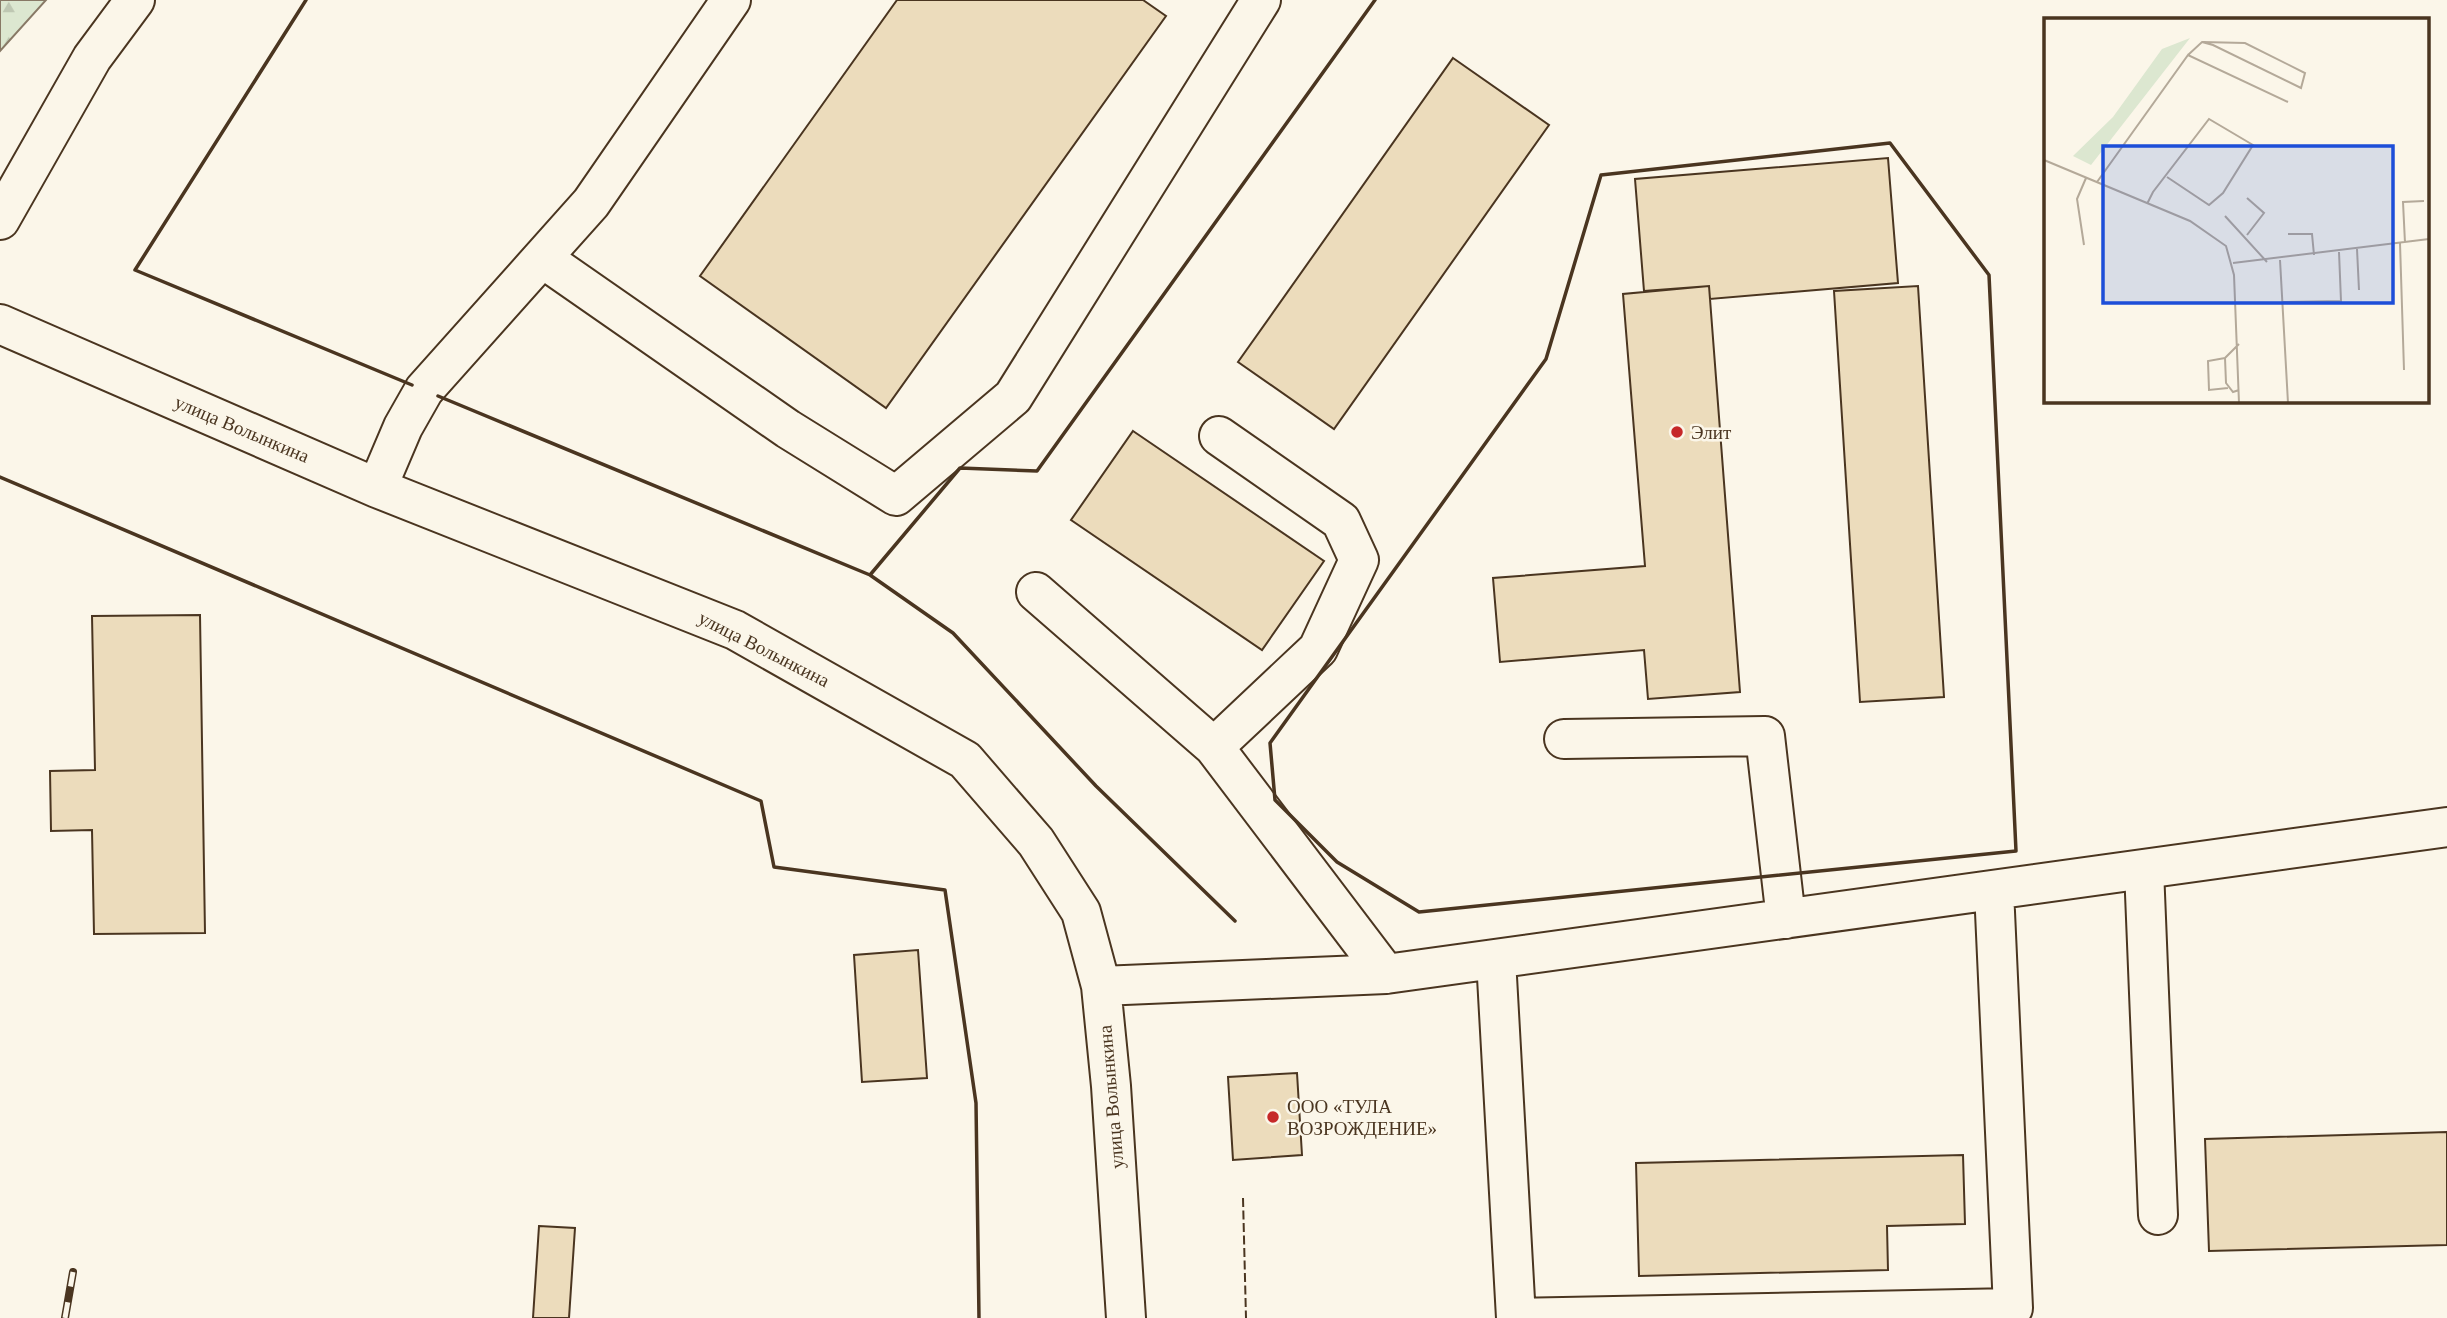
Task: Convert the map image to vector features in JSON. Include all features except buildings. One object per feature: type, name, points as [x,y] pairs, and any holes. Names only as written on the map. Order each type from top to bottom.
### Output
[{"type":"street","points":[[0,220],[92,58],[135,0]]},
{"type":"street","points":[[377,488],[403,427],[424,390],[591,202],[732,0]]},
{"type":"street","points":[[542,258],[788,429],[896,496],[1013,397],[1261,0]]},
{"type":"street","name":"улица Волынкина","points":[[0,324],[377,488],[735,630],[965,760],[1036,842],[1081,912],[1101,986],[1111,1086],[1126,1318]]},
{"type":"street","points":[[1214,747],[1318,649],[1359,560],[1341,521],[1219,436]]},
{"type":"street","points":[[1036,592],[1214,747],[1386,974]]},
{"type":"street","points":[[1563,738],[1765,736],[1786,919]]},
{"type":"street","points":[[1101,986],[1386,974],[2447,827]]},
{"type":"street","points":[[2144,869],[2158,1215]]},
{"type":"street","points":[[1496,959],[1516,1318],[2013,1308],[1994,890]]},
{"type":"green space","points":[[0,0],[46,0],[0,51]]},
{"type":"railway","points":[[65,1318],[73,1272]]},
{"type":"fence","points":[[1243,1198],[1246,1318]]},
{"type":"wall","points":[[306,0],[135,270],[412,385]]},
{"type":"wall","points":[[870,575],[960,468],[1037,471],[1375,0]]},
{"type":"wall","points":[[1890,143],[1989,275],[2016,851],[1419,912],[1337,862],[1275,800],[1270,743],[1546,359],[1601,175],[1890,143]]},
{"type":"wall","points":[[438,396],[870,575],[953,633],[1096,786],[1235,921]]},
{"type":"wall","points":[[0,477],[761,801],[774,867],[945,890],[976,1103],[979,1318]]},
{"type":"place","name":"Элит","points":[[1677,432]]},
{"type":"place","name":"ООО «ТУЛА ВОЗРОЖДЕНИЕ»","points":[[1273,1117]]}]
